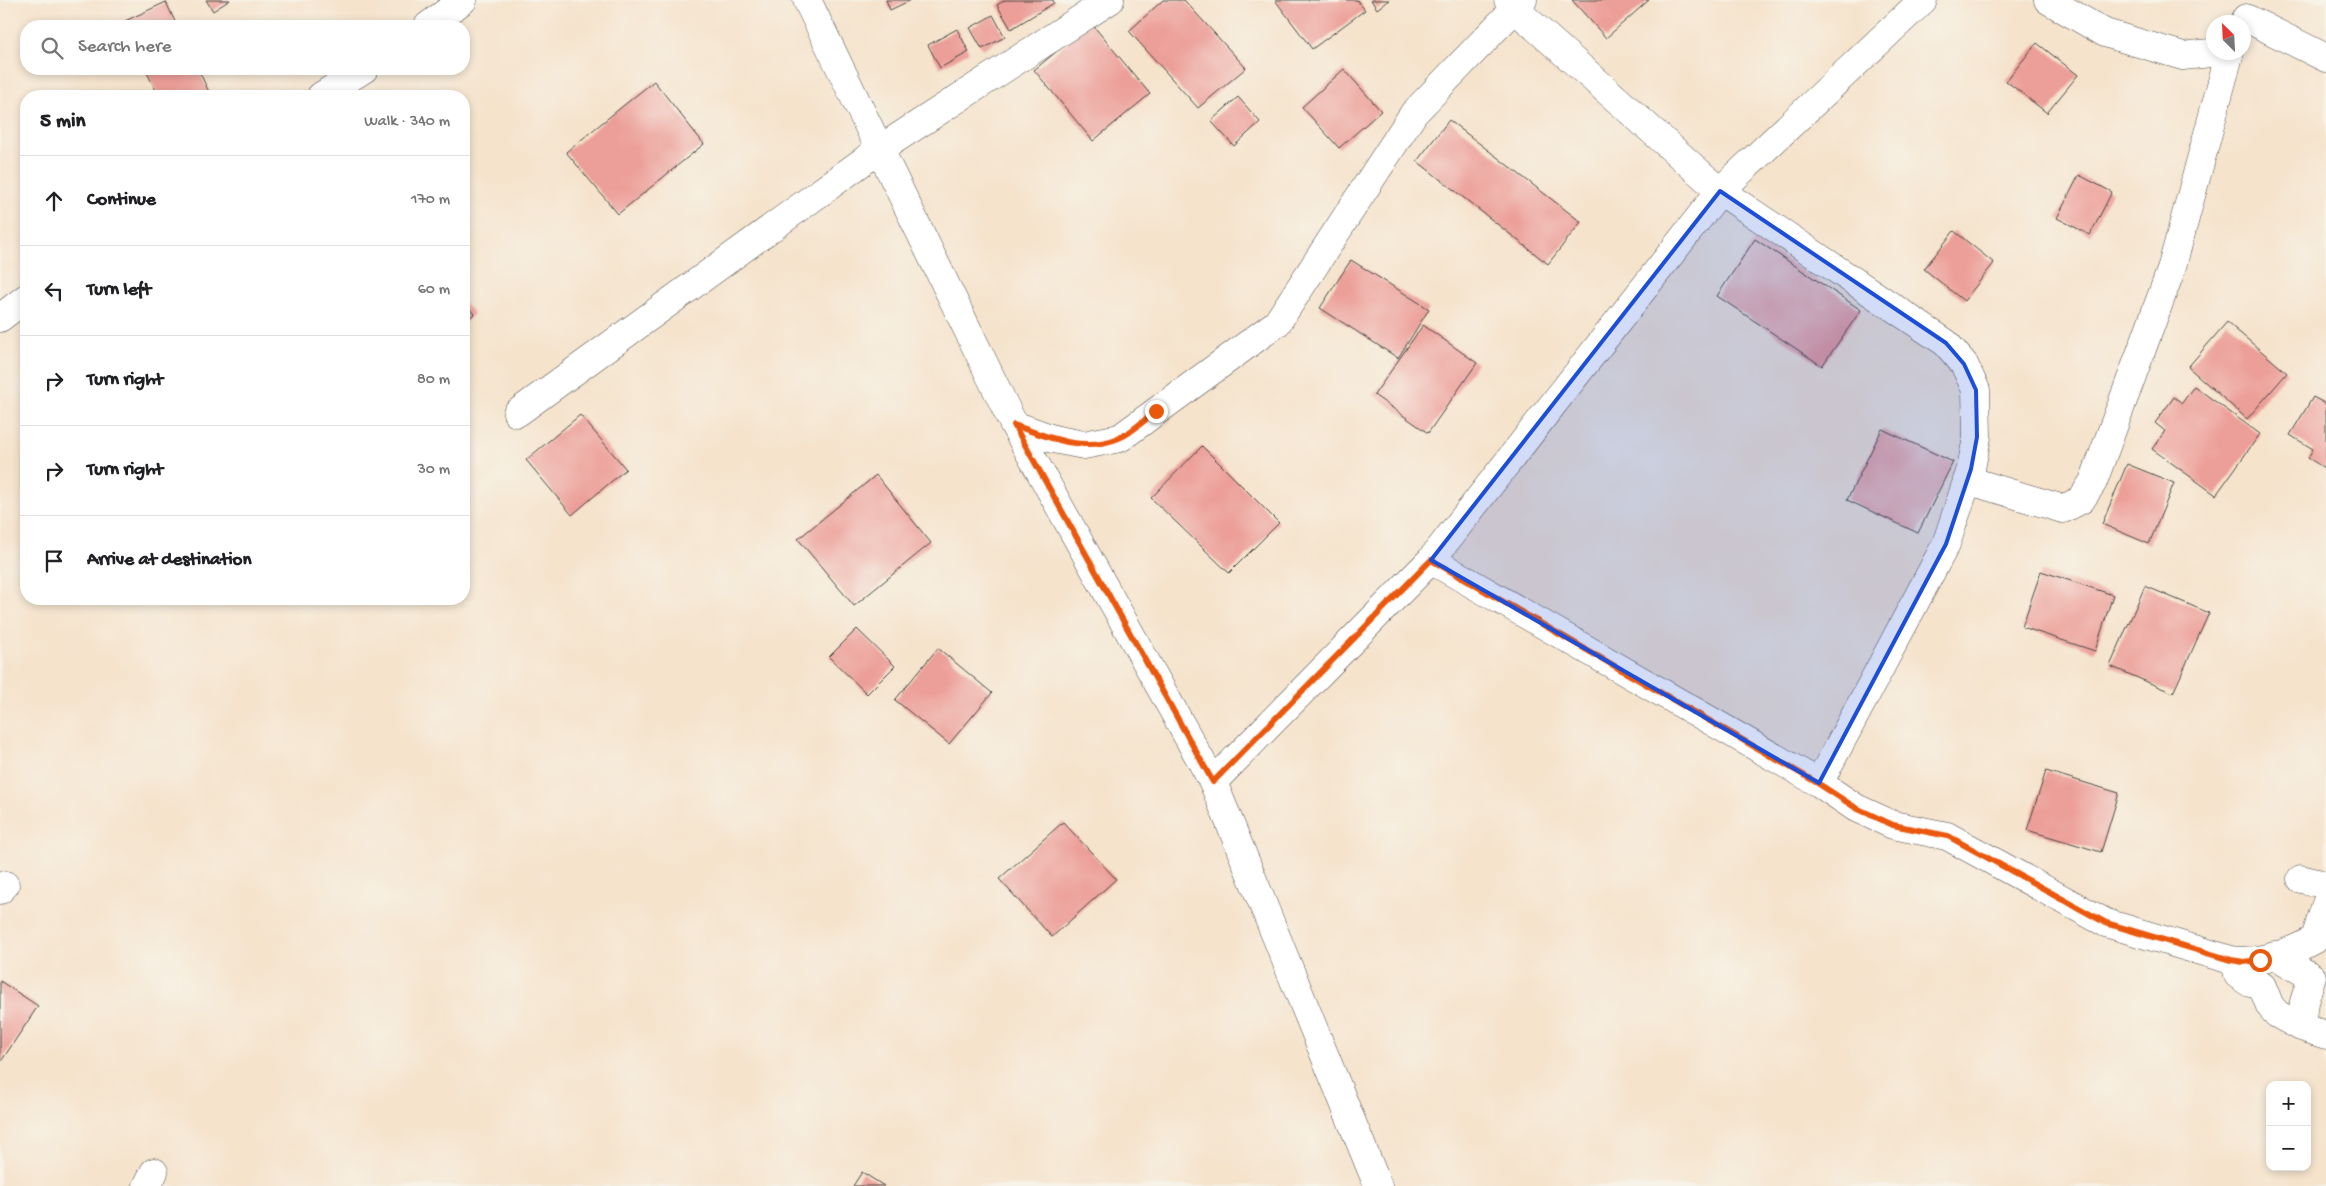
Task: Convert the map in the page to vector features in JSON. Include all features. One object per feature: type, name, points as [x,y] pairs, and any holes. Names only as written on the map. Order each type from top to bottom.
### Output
[{"type":"street","points":[[436,20],[463,0]]},
{"type":"street","points":[[807,0],[1014,425],[1213,782],[1378,1186]]},
{"type":"street","points":[[517,412],[880,149],[1110,0]]},
{"type":"street","points":[[1213,782],[1431,560],[1720,191],[1923,0]]},
{"type":"street","points":[[2048,0],[2105,33],[2183,56],[2206,53]]},
{"type":"street","points":[[1014,425],[1053,439],[1084,445],[1120,438],[1277,323],[1414,113],[1515,3],[1720,191],[1946,343],[1964,364],[1976,390],[1977,437],[1967,480],[1946,544],[1819,784]]},
{"type":"street","points":[[2247,13],[2326,58]]},
{"type":"street","points":[[1967,480],[2063,509],[2081,500],[2093,482],[2171,270],[2228,60]]},
{"type":"street","points":[[331,90],[354,75]]},
{"type":"street","points":[[0,318],[20,303]]},
{"type":"street","points":[[1431,560],[1819,784],[1856,808],[1893,825],[1948,836],[2106,923],[2231,960],[2244,962],[2260,960],[2300,947],[2315,939],[2326,904]]},
{"type":"street","points":[[2274,955],[2312,977],[2304,1002],[2301,1027]]},
{"type":"street","points":[[2231,960],[2237,968],[2238,975],[2250,983],[2262,986],[2270,1006],[2277,1014],[2301,1027],[2326,1035]]},
{"type":"highlighted area","points":[[1720,191],[1946,343],[1964,364],[1976,390],[1977,437],[1971,469],[1946,544],[1819,783],[1431,560]]},
{"type":"building","points":[[206,0],[230,0],[213,11]]},
{"type":"building","points":[[886,0],[911,0],[890,10]]},
{"type":"building","points":[[1005,0],[1053,0],[1054,3],[1011,29],[997,5]]},
{"type":"building","points":[[1163,0],[1184,0],[1246,68],[1198,108],[1129,31]]},
{"type":"building","points":[[1275,0],[1357,0],[1365,10],[1312,49]]},
{"type":"building","points":[[1371,0],[1389,0],[1377,9]]},
{"type":"building","points":[[1572,0],[1649,0],[1606,38]]},
{"type":"building","points":[[166,2],[174,20],[127,20]]},
{"type":"building","points":[[993,15],[1005,37],[982,49],[970,28]]},
{"type":"building","points":[[1091,23],[1150,94],[1093,141],[1034,70]]},
{"type":"building","points":[[957,29],[969,52],[940,68],[928,45]]},
{"type":"building","points":[[2037,43],[2078,75],[2047,113],[2006,81]]},
{"type":"building","points":[[1344,69],[1381,111],[1339,148],[1302,107]]},
{"type":"building","points":[[148,75],[201,75],[208,90],[156,90]]},
{"type":"building","points":[[654,81],[704,144],[618,214],[566,152]]},
{"type":"building","points":[[1238,97],[1260,122],[1234,146],[1211,121]]},
{"type":"building","points":[[1449,120],[1581,222],[1548,264],[1417,161]]},
{"type":"building","points":[[2079,175],[2112,192],[2090,235],[2057,218]]},
{"type":"building","points":[[1954,231],[1994,263],[1964,301],[1924,269]]},
{"type":"building","points":[[1755,239],[1861,310],[1822,366],[1717,296]]},
{"type":"building","points":[[1351,260],[1429,309],[1398,358],[1320,308]]},
{"type":"building","points":[[470,309],[474,314],[470,318]]},
{"type":"building","points":[[2227,322],[2287,373],[2247,419],[2188,367]]},
{"type":"building","points":[[1423,325],[1477,363],[1428,433],[1374,395]]},
{"type":"building","points":[[2194,386],[2260,434],[2216,495],[2152,449],[2165,431],[2155,423],[2174,397],[2182,403]]},
{"type":"building","points":[[2313,397],[2326,404],[2326,469],[2308,458],[2313,449],[2290,435]]},
{"type":"building","points":[[580,415],[626,469],[572,515],[526,460]]},
{"type":"building","points":[[1882,429],[1953,462],[1918,533],[1847,500]]},
{"type":"building","points":[[1202,446],[1279,523],[1229,573],[1151,498]]},
{"type":"building","points":[[2127,464],[2174,483],[2149,544],[2102,524]]},
{"type":"building","points":[[876,475],[931,543],[854,606],[798,539]]},
{"type":"building","points":[[2041,571],[2113,595],[2095,651],[2022,627]]},
{"type":"building","points":[[2145,586],[2209,613],[2173,693],[2110,666]]},
{"type":"building","points":[[857,629],[895,666],[867,694],[829,657]]},
{"type":"building","points":[[938,648],[992,693],[949,744],[895,700]]},
{"type":"building","points":[[2046,771],[2119,793],[2101,852],[2027,830]]},
{"type":"building","points":[[1063,822],[1116,879],[1052,937],[999,879]]},
{"type":"building","points":[[0,981],[38,1006],[0,1063]]},
{"type":"building","points":[[862,1172],[884,1186],[853,1186]]},
{"type":"route","points":[[1156,411],[1120,438],[1084,445],[1053,439],[1014,425],[1213,782],[1431,560],[1819,784],[1856,808],[1893,825],[1948,836],[2041,889],[2106,923],[2156,936],[2231,960],[2244,962],[2260,960]]}]
